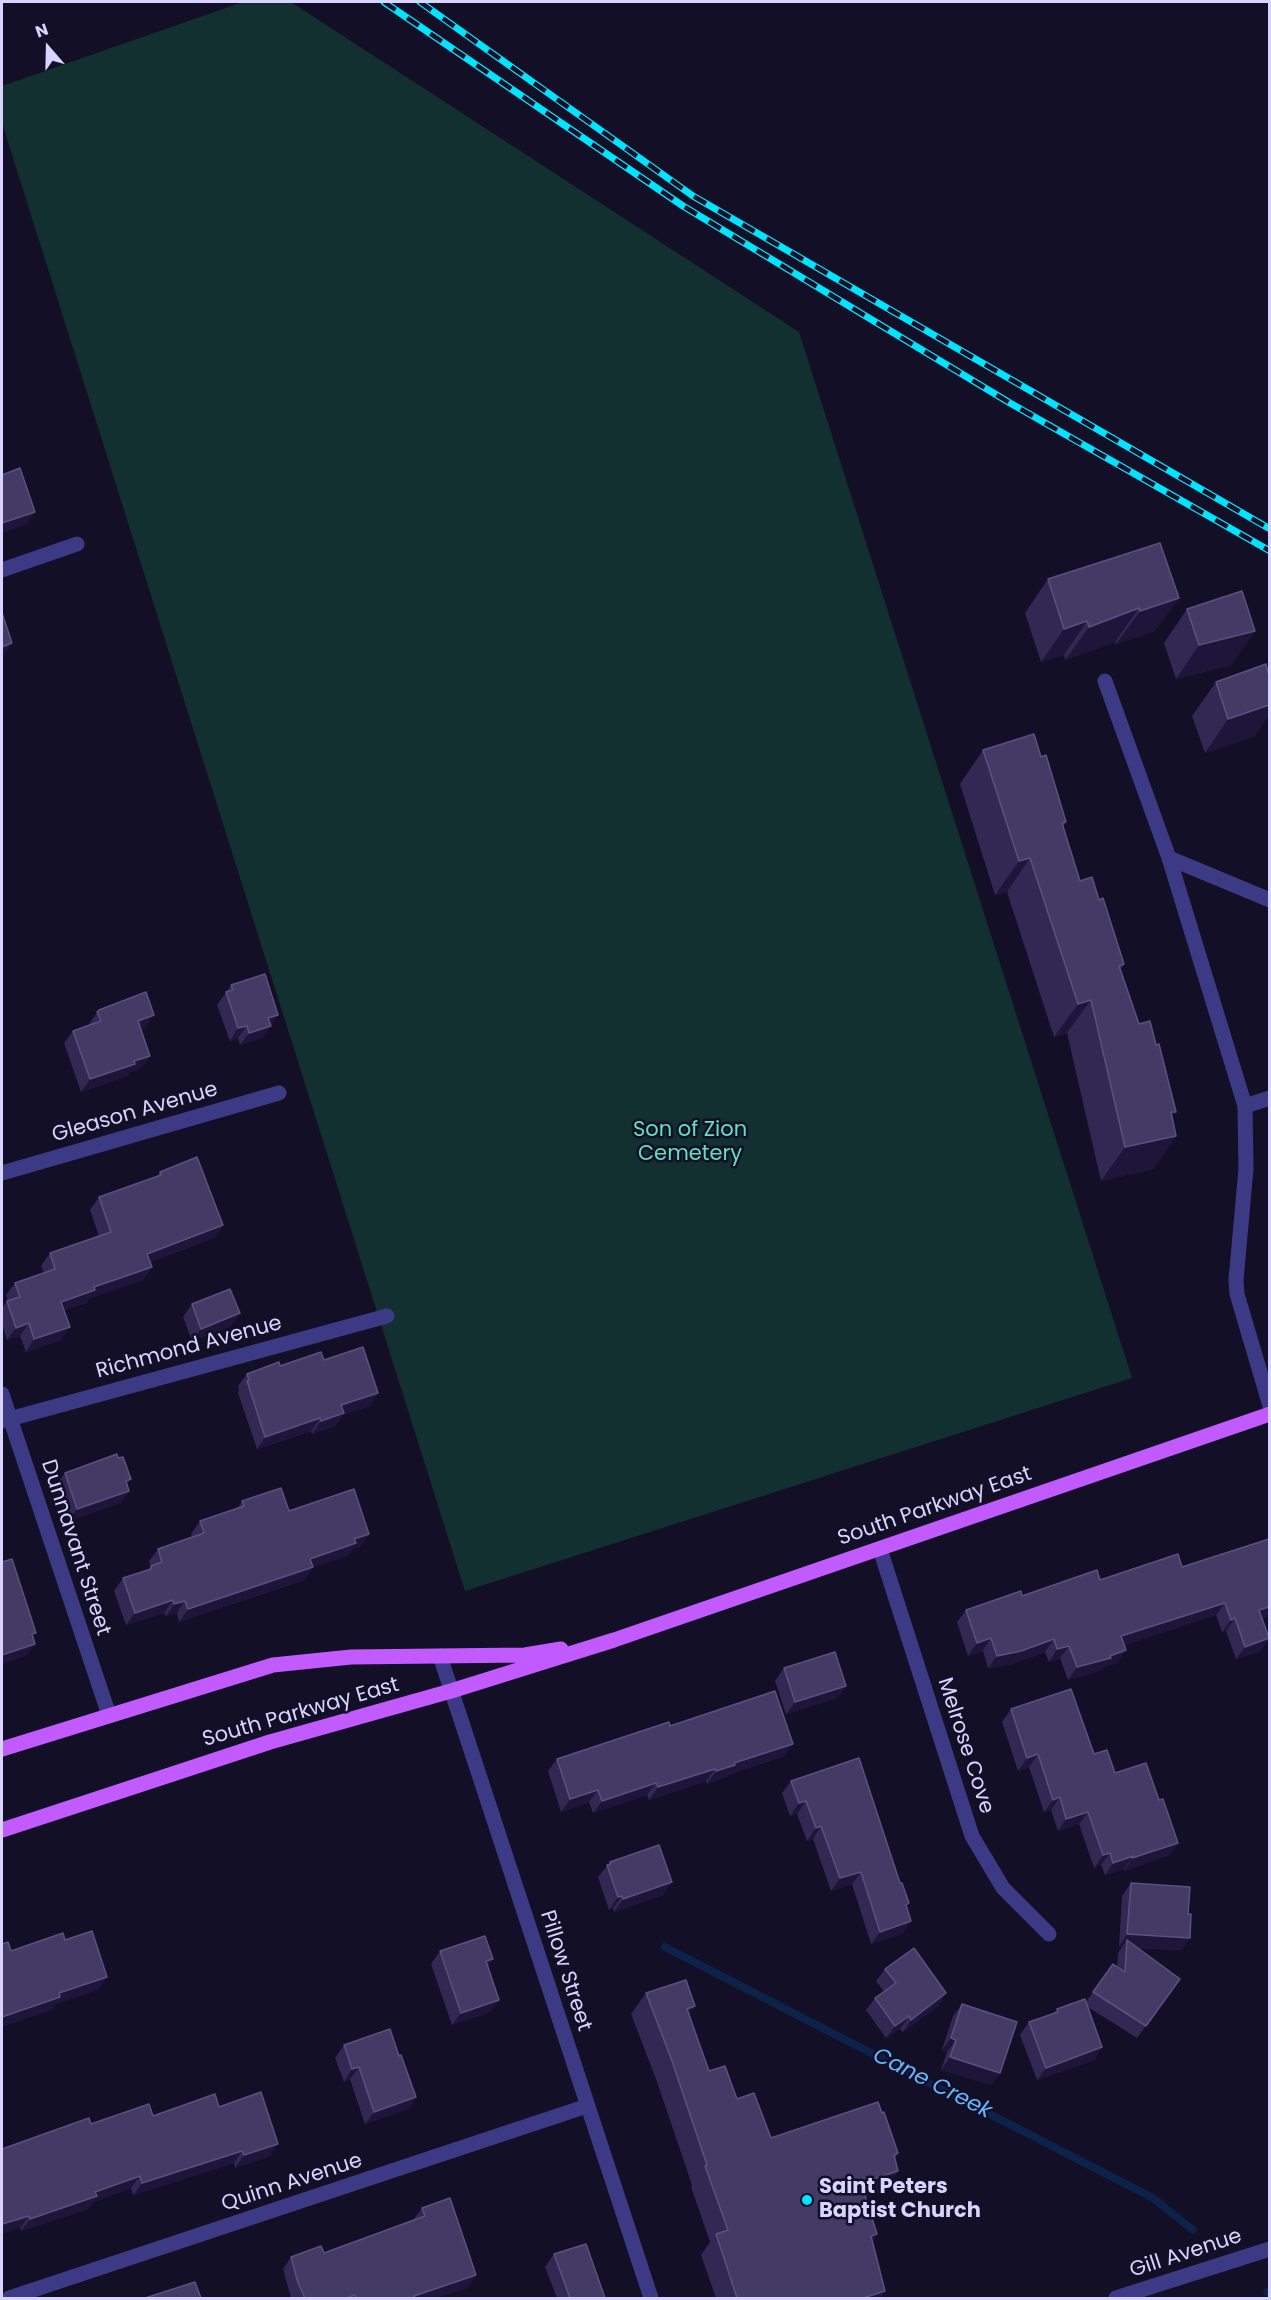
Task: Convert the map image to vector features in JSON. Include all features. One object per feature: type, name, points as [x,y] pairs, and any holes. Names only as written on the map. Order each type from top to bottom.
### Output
[{"type":"main road","name":"South Parkway East","points":[[2,1830],[270,1742],[452,1691],[614,1640],[1269,1414]]},
{"type":"main road","name":"South Parkway East","points":[[2,1749],[273,1665],[351,1657],[525,1655],[614,1640]]},
{"type":"street","points":[[2,570],[77,544]]},
{"type":"street","points":[[1105,681],[1169,858],[1245,1106],[1246,1169],[1236,1280],[1237,1294],[1269,1406]]},
{"type":"street","points":[[1169,858],[1269,900]]},
{"type":"street","name":"Gleason Avenue","points":[[2,1173],[279,1093]]},
{"type":"street","points":[[1245,1106],[1269,1098]]},
{"type":"street","name":"Richmond Avenue","points":[[6,1420],[387,1316]]},
{"type":"street","name":"Dunnavant Street","points":[[2,1394],[6,1420],[109,1715]]},
{"type":"street","name":"Melrose Cove","points":[[879,1549],[972,1836],[1003,1888],[1049,1934]]},
{"type":"street","name":"Pillow Street","points":[[440,1656],[651,2298]]},
{"type":"street","name":"Quinn Avenue","points":[[9,2298],[587,2106]]},
{"type":"street","name":"Gill Avenue","points":[[1116,2298],[1269,2249]]},
{"type":"green space","name":"Son of Zion Cemetery","points":[[243,2],[291,2],[799,332],[1132,1378],[465,1591],[2,123],[2,86]]},
{"type":"building","points":[[20,468],[35,512],[2,523],[2,475]]},
{"type":"building","points":[[1160,543],[1179,598],[1140,611],[1139,608],[1089,627],[1087,621],[1064,629],[1048,579]]},
{"type":"building","points":[[1242,591],[1255,631],[1199,645],[1187,609]]},
{"type":"building","points":[[2,613],[12,643],[2,647]]},
{"type":"building","points":[[1266,664],[1269,676],[1269,705],[1228,719],[1216,682]]},
{"type":"building","points":[[1034,734],[1041,757],[1046,755],[1066,822],[1062,823],[1080,881],[1092,877],[1099,900],[1103,898],[1124,964],[1119,966],[1139,1024],[1150,1021],[1156,1045],[1159,1044],[1176,1112],[1171,1112],[1176,1136],[1125,1147],[1091,1000],[1078,1004],[1030,858],[1019,861],[983,750]]},
{"type":"building","points":[[265,974],[278,1015],[268,1018],[271,1026],[249,1033],[247,1026],[238,1028],[226,992],[233,990],[231,985]]},
{"type":"building","points":[[146,992],[154,1015],[138,1021],[150,1056],[134,1061],[135,1064],[90,1079],[73,1031],[101,1021],[97,1012],[99,1010]]},
{"type":"building","points":[[197,1157],[223,1225],[147,1254],[152,1267],[94,1287],[95,1290],[61,1302],[70,1327],[34,1339],[29,1323],[16,1328],[7,1301],[20,1297],[15,1283],[55,1269],[50,1253],[111,1232],[99,1197],[161,1175],[160,1172]]},
{"type":"building","points":[[230,1289],[240,1313],[201,1329],[192,1304]]},
{"type":"building","points":[[363,1347],[378,1393],[341,1405],[344,1413],[321,1421],[320,1418],[265,1437],[247,1381],[249,1380],[247,1374],[279,1362],[280,1366],[321,1352],[324,1360]]},
{"type":"building","points":[[117,1454],[118,1458],[123,1457],[131,1479],[126,1481],[129,1491],[77,1509],[65,1473]]},
{"type":"building","points":[[281,1488],[289,1511],[354,1489],[369,1534],[354,1539],[356,1543],[310,1559],[313,1567],[188,1609],[185,1601],[174,1604],[173,1600],[135,1613],[123,1578],[151,1569],[151,1566],[162,1562],[158,1549],[204,1533],[200,1521],[244,1506],[242,1501]]},
{"type":"building","points":[[1269,1539],[1269,1607],[1259,1610],[1269,1638],[1245,1647],[1235,1618],[1231,1620],[1225,1603],[1121,1636],[1126,1650],[1110,1656],[1111,1658],[1077,1667],[1069,1646],[1057,1649],[1054,1639],[1021,1651],[997,1656],[991,1638],[977,1643],[966,1610],[1021,1591],[1022,1596],[1097,1570],[1100,1580],[1178,1554],[1182,1567]]},
{"type":"building","points":[[12,1559],[36,1633],[32,1634],[35,1644],[2,1655],[2,1562]]},
{"type":"building","points":[[835,1652],[846,1686],[795,1702],[784,1668]]},
{"type":"building","points":[[1071,1689],[1094,1754],[1107,1750],[1115,1773],[1146,1763],[1159,1800],[1163,1799],[1178,1843],[1113,1863],[1110,1853],[1103,1855],[1088,1812],[1066,1819],[1060,1797],[1053,1800],[1038,1754],[1027,1758],[1011,1709]]},
{"type":"building","points":[[775,1691],[793,1744],[716,1771],[715,1769],[658,1787],[656,1783],[602,1801],[598,1790],[570,1799],[557,1759],[669,1722],[670,1726]]},
{"type":"building","points":[[859,1758],[900,1883],[902,1883],[909,1903],[906,1905],[911,1921],[880,1932],[861,1872],[840,1878],[821,1826],[816,1828],[806,1801],[799,1803],[791,1781]]},
{"type":"building","points":[[659,1845],[672,1882],[623,1899],[622,1896],[618,1897],[607,1865]]},
{"type":"building","points":[[1131,1883],[1190,1887],[1188,1914],[1191,1914],[1190,1938],[1127,1934]]},
{"type":"building","points":[[92,1931],[107,1977],[59,1993],[60,1997],[2,2017],[2,1944],[8,1942],[11,1951],[63,1933],[65,1940]]},
{"type":"building","points":[[485,1936],[493,1959],[486,1961],[499,2000],[461,2013],[440,1951]]},
{"type":"building","points":[[1127,1940],[1180,1979],[1146,2026],[1093,1992],[1113,1964],[1125,1972]]},
{"type":"building","points":[[914,1948],[946,1993],[911,2020],[909,2016],[895,2026],[875,1998],[896,1983],[885,1969]]},
{"type":"building","points":[[686,1980],[695,2006],[687,2009],[709,2071],[725,2066],[737,2099],[754,2093],[771,2138],[878,2102],[882,2113],[884,2112],[898,2153],[894,2155],[898,2171],[861,2183],[877,2234],[871,2236],[885,2291],[863,2298],[737,2298],[716,2234],[728,2230],[671,2058],[646,1993]]},
{"type":"building","points":[[1085,1999],[1102,2047],[1046,2068],[1029,2022]]},
{"type":"building","points":[[962,2004],[1017,2022],[1000,2073],[950,2057],[956,2040],[951,2038]]},
{"type":"building","points":[[390,2029],[416,2097],[374,2112],[359,2067],[352,2069],[344,2045]]},
{"type":"building","points":[[261,2092],[278,2144],[244,2155],[242,2151],[142,2183],[140,2176],[95,2192],[97,2196],[30,2219],[29,2216],[2,2224],[2,2149],[89,2118],[91,2124],[149,2104],[153,2116],[215,2094],[219,2107]]},
{"type":"building","points":[[450,2198],[476,2275],[414,2296],[415,2298],[356,2298],[355,2295],[346,2298],[305,2298],[291,2257],[321,2246],[324,2253],[425,2216],[422,2208]]},
{"type":"building","points":[[586,2244],[605,2298],[570,2298],[554,2254]]},
{"type":"building","points":[[195,2282],[201,2298],[145,2298]]},
{"type":"waterway","name":"Cane Creek","points":[[665,1947],[1153,2198],[1193,2230]]},
{"type":"railway","points":[[384,2],[683,206],[1010,403],[1270,551]]},
{"type":"railway","points":[[420,2],[693,196],[1270,529]]},
{"type":"place","name":"Saint Peters Baptist Church","points":[[807,2200]]}]
